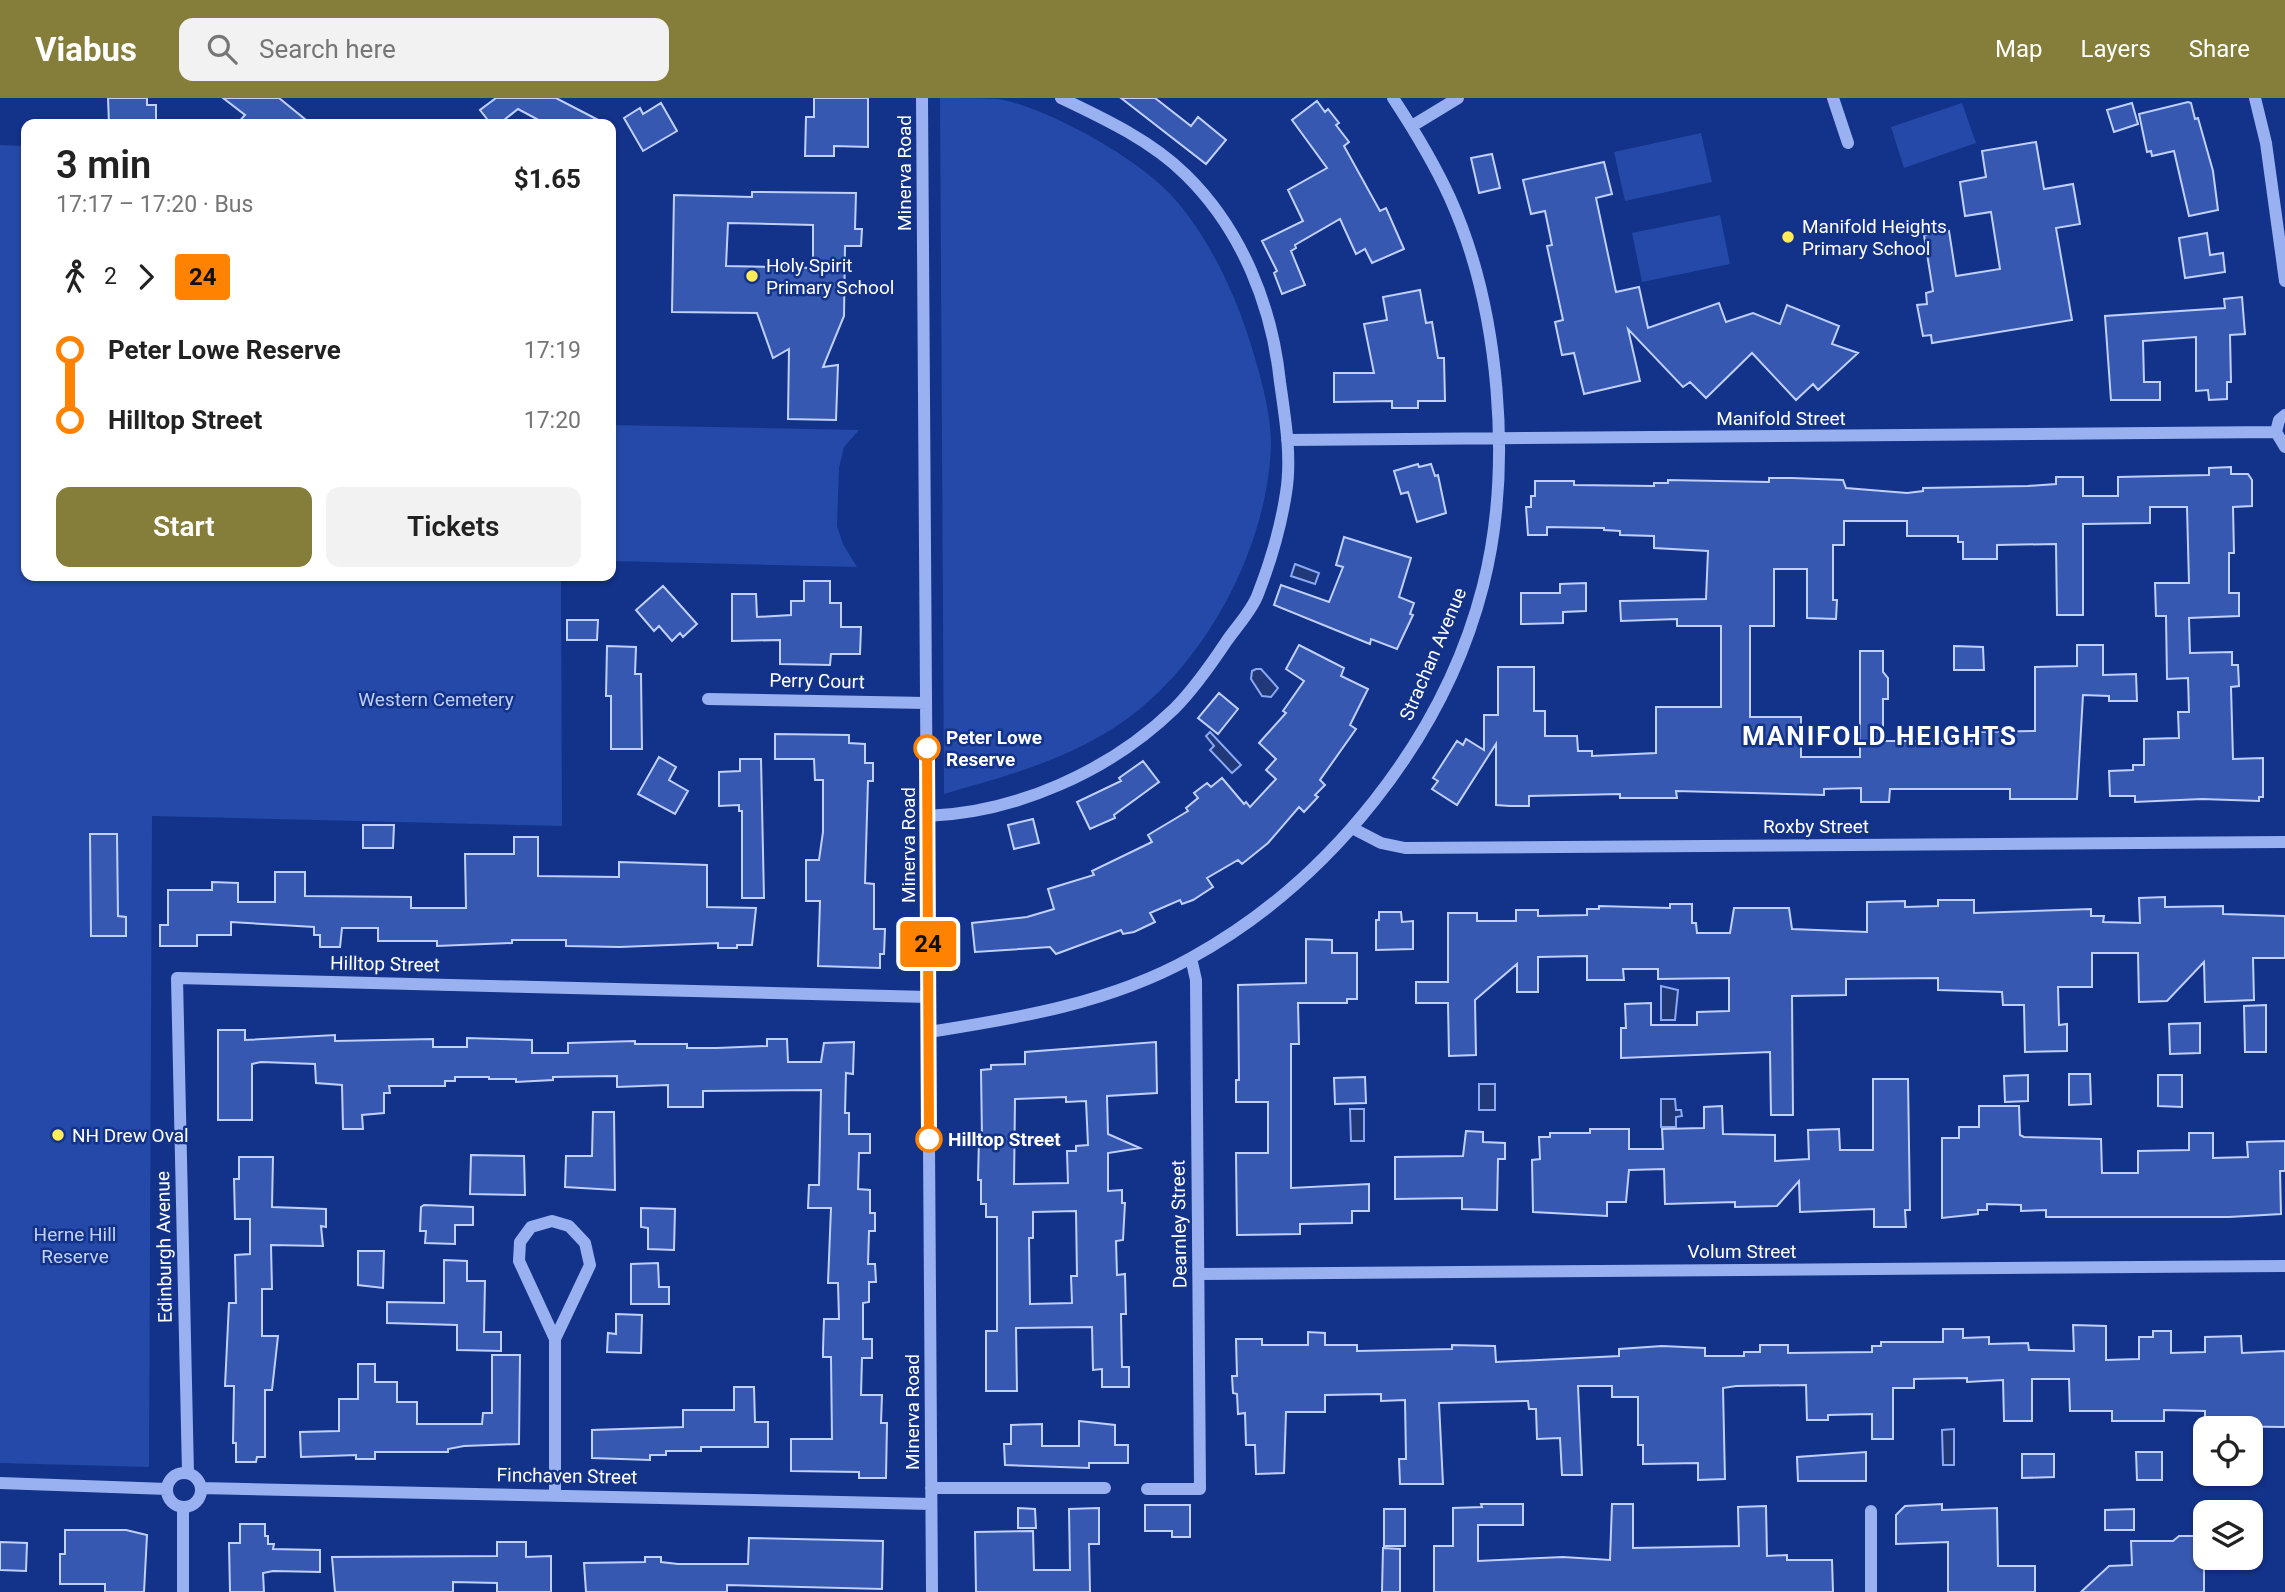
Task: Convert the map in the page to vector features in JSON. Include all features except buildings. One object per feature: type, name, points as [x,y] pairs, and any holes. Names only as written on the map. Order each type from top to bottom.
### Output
[{"type":"street","name":"Minerva Road","points":[[922,98],[932,1592]]},
{"type":"street","points":[[927,816],[977,811],[1069,779],[1131,744],[1173,709],[1199,681],[1257,597],[1287,491],[1287,440],[1275,337],[1261,289],[1220,218],[1186,175],[1134,136],[1061,98]]},
{"type":"street","name":"Strachan Avenue","points":[[929,1032],[1027,1017],[1111,992],[1191,958],[1261,912],[1310,871],[1352,828],[1393,778],[1431,717],[1466,637],[1483,586],[1496,513],[1498,439],[1488,334],[1475,268],[1450,199],[1412,126],[1393,98]]},
{"type":"street","points":[[1412,126],[1458,98]]},
{"type":"street","points":[[1833,98],[1848,143]]},
{"type":"street","points":[[2255,98],[2266,143],[2285,281]]},
{"type":"street","points":[[2285,415],[2279,420],[2276,432],[2285,447]]},
{"type":"street","name":"Manifold Street","points":[[1287,440],[2276,432]]},
{"type":"street","name":"Perry Court","points":[[708,699],[926,703]]},
{"type":"street","name":"Roxby Street","points":[[1352,828],[1381,843],[1405,848],[2285,842]]},
{"type":"street","name":"Dearnley Street","points":[[1147,1489],[1200,1489],[1196,980],[1191,958]]},
{"type":"street","name":"Hilltop Street","points":[[177,978],[928,996]]},
{"type":"street","name":"Edinburgh Avenue","points":[[177,978],[188,1473]]},
{"type":"street","points":[[555,1339],[590,1265],[585,1243],[569,1226],[552,1221],[531,1227],[520,1242],[519,1261],[555,1339],[555,1495]]},
{"type":"street","name":"Volum Street","points":[[1199,1274],[2285,1266]]},
{"type":"street","points":[[188,1473],[197,1479],[201,1488],[194,1503],[183,1507],[170,1499],[167,1489],[173,1476],[188,1473]]},
{"type":"street","points":[[0,1483],[167,1489]]},
{"type":"street","name":"Finchaven Street","points":[[201,1488],[932,1504]]},
{"type":"street","points":[[932,1488],[1105,1488]]},
{"type":"street","points":[[183,1507],[183,1592]]},
{"type":"street","points":[[1871,1511],[1871,1592]]},
{"type":"green space","name":"Peter Lowe Reserve","points":[[940,98],[998,99],[1041,112],[1115,151],[1138,166],[1172,196],[1209,247],[1237,306],[1261,381],[1271,443],[1268,482],[1259,521],[1245,560],[1228,598],[1182,667],[1154,697],[1124,721],[1082,746],[1014,773],[944,794]]},
{"type":"green space","points":[[1962,103],[1976,143],[1904,168],[1891,127]]},
{"type":"green space","points":[[1701,133],[1712,182],[1625,201],[1614,152]]},
{"type":"green space","points":[[0,145],[21,146],[21,581],[561,581],[562,826],[152,816],[149,1467],[0,1463]]},
{"type":"green space","points":[[1720,215],[1730,264],[1642,282],[1632,233]]},
{"type":"green space","points":[[616,425],[859,430],[844,447],[839,468],[837,526],[843,544],[857,567],[616,561]]},
{"type":"shaded area","points":[[1295,564],[1319,573],[1315,584],[1291,576]]},
{"type":"shaded area","points":[[1261,669],[1278,688],[1271,697],[1262,696],[1251,679],[1252,671]]},
{"type":"shaded area","points":[[1210,732],[1241,765],[1232,773],[1210,750],[1214,746],[1206,736]]},
{"type":"shaded area","points":[[1661,986],[1678,990],[1675,1020],[1661,1020]]},
{"type":"shaded area","points":[[1479,1084],[1495,1084],[1495,1110],[1479,1110]]},
{"type":"shaded area","points":[[1661,1099],[1675,1099],[1676,1110],[1681,1110],[1682,1116],[1676,1117],[1676,1127],[1661,1127]]},
{"type":"shaded area","points":[[1350,1109],[1364,1109],[1364,1141],[1351,1141]]},
{"type":"shaded area","points":[[1954,1429],[1954,1465],[1943,1465],[1942,1430]]},
{"type":"bus line","name":"24","points":[[927,748],[929,1139]]},
{"type":"place","name":"Manifold Heights Primary School","points":[[1788,237]]},
{"type":"place","name":"Holy Spirit Primary School","points":[[752,276]]},
{"type":"place","name":"Peter Lowe Reserve","points":[[927,748]]},
{"type":"place","name":"NH Drew Oval","points":[[58,1135]]},
{"type":"place","name":"Hilltop Street","points":[[929,1139]]},
{"type":"district","name":"MANIFOLD HEIGHTS","points":[[1880,736]]},
{"type":"park label","name":"Western Cemetery","points":[[436,699]]},
{"type":"park label","name":"Herne Hill Reserve","points":[[75,1245]]}]
